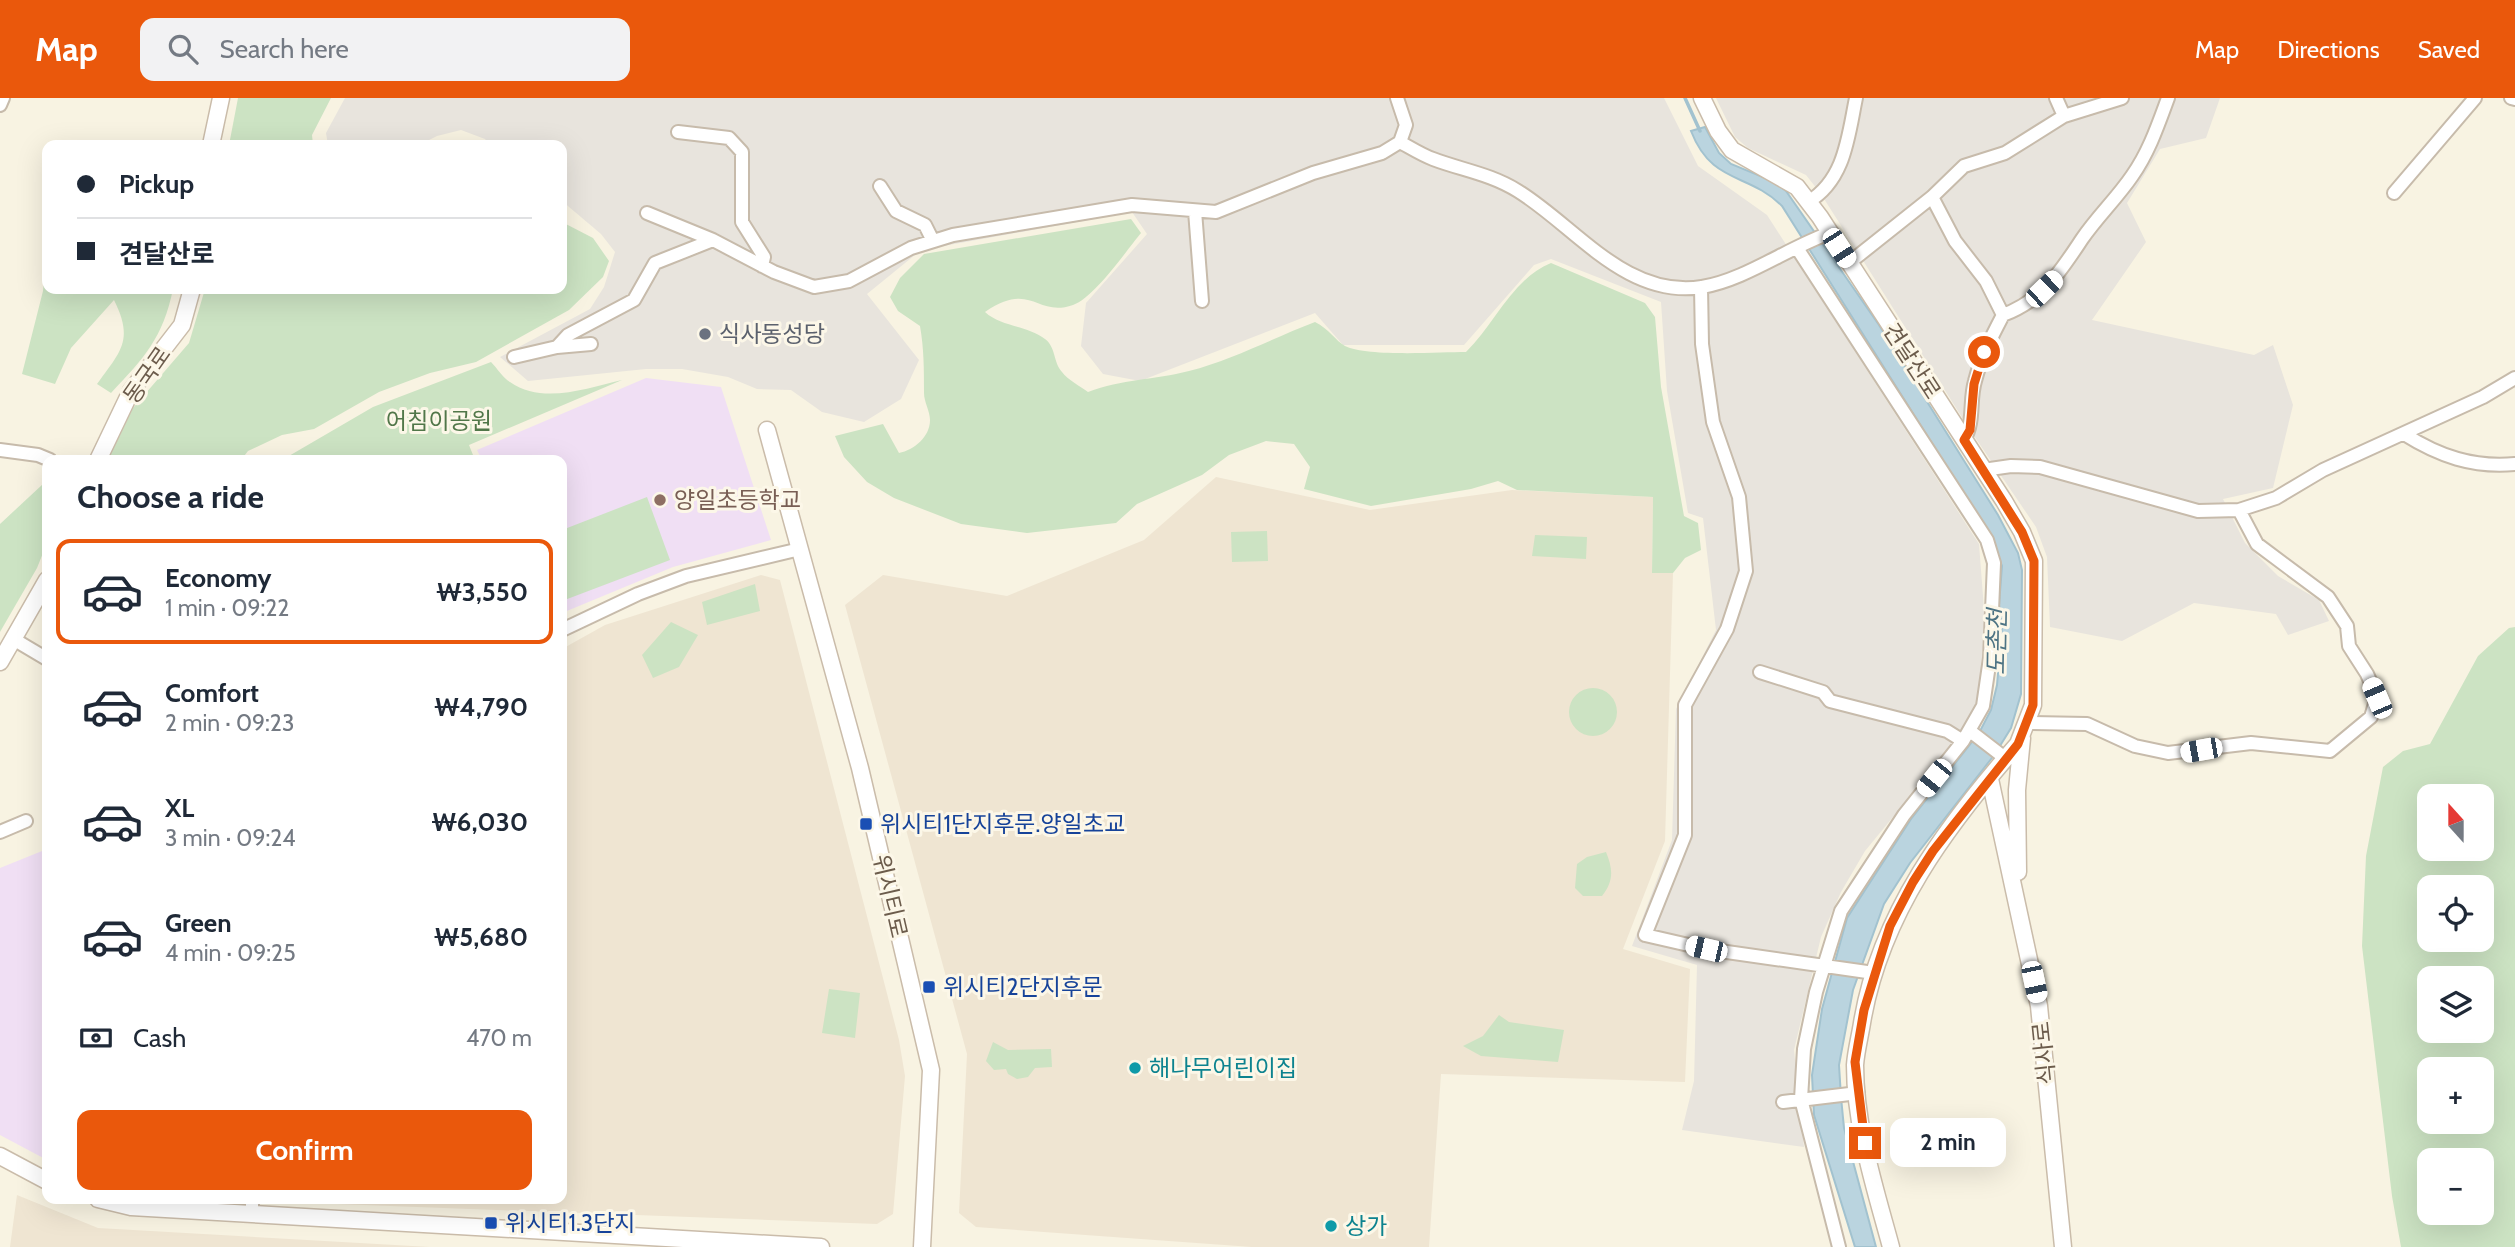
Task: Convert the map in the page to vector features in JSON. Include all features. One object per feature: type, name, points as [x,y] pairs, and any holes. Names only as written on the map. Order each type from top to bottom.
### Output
[{"type":"street","points":[[0,105],[3,98]]},
{"type":"street","points":[[212,140],[221,98]]},
{"type":"street","points":[[647,213],[814,287],[849,281],[911,248],[933,241],[1132,205],[1216,212],[1312,173],[1382,153],[1400,142],[1406,125],[1397,98]]},
{"type":"street","name":"견달산로","points":[[1702,98],[1732,150],[1778,174],[1797,187],[1808,202],[1983,470],[2022,532],[2034,561],[2033,705],[2025,730],[1913,882],[1870,973],[1855,1062],[1854,1094],[1868,1166],[1891,1247]]},
{"type":"street","points":[[1808,202],[1829,185],[1845,153],[1856,98]]},
{"type":"street","points":[[2056,98],[2064,116]]},
{"type":"street","points":[[1849,263],[1932,197],[1964,166],[2005,153],[2064,116],[2122,98]]},
{"type":"street","points":[[1964,440],[1972,421],[1974,384],[1984,352],[2003,315],[2025,307],[2063,271],[2083,238],[2133,175],[2151,144],[2168,98]]},
{"type":"street","points":[[2394,193],[2475,98]]},
{"type":"street","points":[[678,132],[730,138],[742,152],[742,222],[764,257],[762,266]]},
{"type":"street","points":[[1400,142],[1432,159],[1496,179],[1520,192],[1599,254],[1627,270],[1673,287],[1701,287],[1827,234]]},
{"type":"street","points":[[880,186],[896,211],[925,225],[933,241]]},
{"type":"street","points":[[1932,197],[1955,241],[1986,281],[2003,315]]},
{"type":"street","points":[[1195,211],[1202,301]]},
{"type":"street","points":[[556,347],[568,335],[634,300],[655,263],[713,240]]},
{"type":"street","points":[[1800,246],[1987,540],[1994,563],[1990,658],[1983,706],[1969,735],[1904,815],[1841,911],[1804,1049],[1805,1099],[1812,1147],[1833,1211],[1839,1247]]},
{"type":"street","points":[[1701,287],[1702,344],[1713,422],[1739,497],[1746,571],[1727,629],[1685,705],[1685,835],[1645,935],[1706,949],[1828,964],[1870,973]]},
{"type":"street","name":"동국로","points":[[100,455],[131,391],[182,325],[191,294]]},
{"type":"street","points":[[514,357],[556,347],[591,344]]},
{"type":"street","points":[[1983,470],[2011,466],[2040,467],[2198,511],[2239,510],[2276,498],[2323,470],[2483,397],[2515,378]]},
{"type":"street","name":"위시티로","points":[[767,430],[860,768],[931,1070],[922,1247]]},
{"type":"street","points":[[2404,434],[2435,454],[2489,466],[2515,464]]},
{"type":"street","points":[[0,450],[42,457]]},
{"type":"street","points":[[2013,885],[2019,870],[2017,790],[2025,730],[2087,724],[2134,746],[2168,753],[2251,743],[2330,751],[2371,717],[2377,698],[2350,646],[2347,626],[2328,597],[2257,544],[2239,510]]},
{"type":"street","points":[[567,628],[638,594],[686,576],[800,549]]},
{"type":"street","points":[[0,662],[42,589]]},
{"type":"street","points":[[15,640],[42,656]]},
{"type":"street","points":[[1760,672],[1823,692],[1830,701],[1969,735],[2003,757]]},
{"type":"street","name":"식사로","points":[[1990,779],[2039,1006],[2063,1247]]},
{"type":"street","points":[[0,831],[26,821]]},
{"type":"street","points":[[1783,1102],[1854,1094]]},
{"type":"street","points":[[0,1156],[42,1178]]},
{"type":"street","points":[[162,1204],[252,1207],[821,1247]]},
{"type":"shaded area","points":[[345,98],[1664,98],[1698,166],[1767,215],[1979,544],[1985,622],[1978,708],[1958,738],[1865,851],[1841,892],[1821,937],[1794,1050],[1804,1147],[1682,1130],[1694,1081],[1697,965],[1632,946],[1672,840],[1676,709],[1716,630],[1703,518],[1688,513],[1667,391],[1661,302],[1551,259],[1534,265],[1464,345],[1343,345],[1315,313],[1140,381],[1103,374],[1081,346],[1086,303],[1147,234],[1132,212],[921,250],[867,294],[919,360],[901,399],[864,422],[822,412],[791,390],[757,389],[728,377],[682,369],[646,369],[528,381],[500,357],[590,309],[604,287],[615,252],[601,234],[567,205],[567,140],[486,140],[461,130],[429,140],[327,140],[326,133]]},
{"type":"shaded area","points":[[1716,98],[2220,98],[2206,138],[2160,149],[2127,203],[2146,242],[2092,320],[2254,355],[2273,345],[2293,405],[2273,488],[2223,499],[2245,543],[2278,576],[2319,600],[2329,621],[2288,635],[2276,614],[2194,603],[2122,641],[2050,627],[2047,557],[2036,527],[1970,430],[1821,194],[1806,175],[1748,148],[1735,137]]},
{"type":"shaded area","name":"양일초등학교","points":[[646,378],[721,387],[771,540],[673,567],[567,611],[567,455],[480,455],[477,450]]},
{"type":"shaded area","points":[[1216,477],[1370,510],[1512,490],[1653,497],[1652,573],[1673,573],[1665,841],[1623,949],[1690,969],[1685,1082],[1441,1074],[1429,1247],[1252,1247],[976,1227],[959,1213],[967,1054],[845,605],[883,575],[1007,596],[1144,540]]},
{"type":"shaded area","points":[[761,575],[780,580],[899,1040],[905,1076],[893,1214],[877,1224],[338,1204],[567,1204],[567,646],[605,625]]},
{"type":"shaded area","points":[[42,851],[42,1157],[0,1135],[0,868]]},
{"type":"shaded area","points":[[17,1195],[98,1228],[430,1247],[10,1247]]},
{"type":"green space","points":[[238,98],[331,98],[312,135],[312,140],[230,140]]},
{"type":"green space","points":[[1131,219],[1141,233],[1100,284],[1081,301],[1061,308],[1013,299],[985,312],[999,321],[1038,334],[1049,342],[1062,372],[1088,392],[1113,384],[1176,374],[1205,366],[1315,322],[1345,346],[1369,352],[1466,352],[1525,280],[1551,263],[1645,303],[1655,317],[1661,387],[1684,516],[1698,523],[1701,550],[1685,558],[1673,573],[1652,573],[1653,497],[1517,490],[1498,481],[1471,489],[1371,506],[1304,489],[1310,467],[1294,444],[1266,441],[1229,455],[1202,475],[1137,504],[1116,523],[1027,533],[961,524],[894,498],[867,482],[844,457],[835,436],[883,424],[899,453],[915,446],[927,432],[930,420],[924,396],[920,326],[898,311],[890,297],[900,278],[924,254]]},
{"type":"green space","points":[[567,225],[593,238],[609,261],[603,277],[569,310],[476,362],[430,373],[379,392],[314,429],[282,435],[245,455],[110,455],[133,408],[189,343],[204,294],[567,294]]},
{"type":"green space","points":[[42,294],[172,294],[164,321],[151,346],[111,393],[97,384],[113,363],[122,345],[123,325],[114,300],[71,348],[55,384],[22,374]]},
{"type":"green space","name":"어침이공원","points":[[491,362],[510,382],[537,393],[565,393],[622,380],[469,445],[473,455],[291,455],[373,407]]},
{"type":"green space","points":[[42,485],[42,556],[0,632],[0,524]]},
{"type":"green space","points":[[647,497],[670,560],[567,599],[567,528]]},
{"type":"green space","points":[[1267,531],[1268,561],[1232,562],[1231,532]]},
{"type":"green space","points":[[1535,535],[1587,537],[1586,559],[1532,556]]},
{"type":"green space","points":[[755,584],[760,611],[707,625],[702,602]]},
{"type":"green space","points":[[671,622],[698,635],[679,667],[653,678],[642,655]]},
{"type":"green space","points":[[2515,627],[2515,1247],[2401,1247],[2392,1196],[2362,946],[2366,856],[2383,767],[2403,751],[2430,744],[2478,656],[2509,628]]},
{"type":"green space","points":[[1593,688],[1610,695],[1617,712],[1610,729],[1593,736],[1576,729],[1569,712],[1576,695]]},
{"type":"green space","points":[[1606,852],[1611,875],[1609,885],[1602,896],[1583,896],[1575,888],[1577,864],[1587,857]]},
{"type":"green space","points":[[829,989],[860,993],[855,1038],[822,1033]]},
{"type":"green space","points":[[1499,1015],[1509,1022],[1564,1030],[1558,1062],[1481,1056],[1463,1046],[1483,1036]]},
{"type":"green space","points":[[993,1042],[1008,1050],[1051,1049],[1052,1067],[1035,1068],[1028,1077],[1017,1079],[1008,1074],[1006,1069],[994,1070],[986,1061]]},
{"type":"water","points":[[1705,127],[1719,153],[1731,164],[1775,182],[1786,191],[1879,325],[1998,515],[2018,553],[2022,570],[2021,694],[2011,728],[1995,754],[1910,863],[1884,904],[1853,990],[1839,1065],[1841,1097],[1844,1128],[1876,1247],[1855,1247],[1814,1115],[1812,1075],[1822,1009],[1847,918],[1911,819],[1979,733],[1991,710],[1997,685],[2002,627],[1999,605],[2002,566],[1991,537],[1782,206],[1769,195],[1709,161],[1691,131]]},
{"type":"waterway","name":"도촌천","points":[[1685,98],[1700,131]]},
{"type":"place","name":"식사동성당","points":[[705,334]]},
{"type":"place","name":"양일초등학교","points":[[660,500]]},
{"type":"place","name":"위시티1단지후문.양일초교","points":[[866,824]]},
{"type":"place","name":"위시티2단지후문","points":[[929,987]]},
{"type":"place","name":"해나무어린이집","points":[[1135,1068]]},
{"type":"place","name":"위시티1.3단지","points":[[491,1223]]},
{"type":"place","name":"상가","points":[[1331,1226]]},
{"type":"route","points":[[1865,1143],[1855,1062],[1864,1010],[1890,926],[1933,851],[2018,744],[2033,705],[2034,561],[2022,532],[1964,440],[1970,430],[1974,384],[1984,352]]}]
